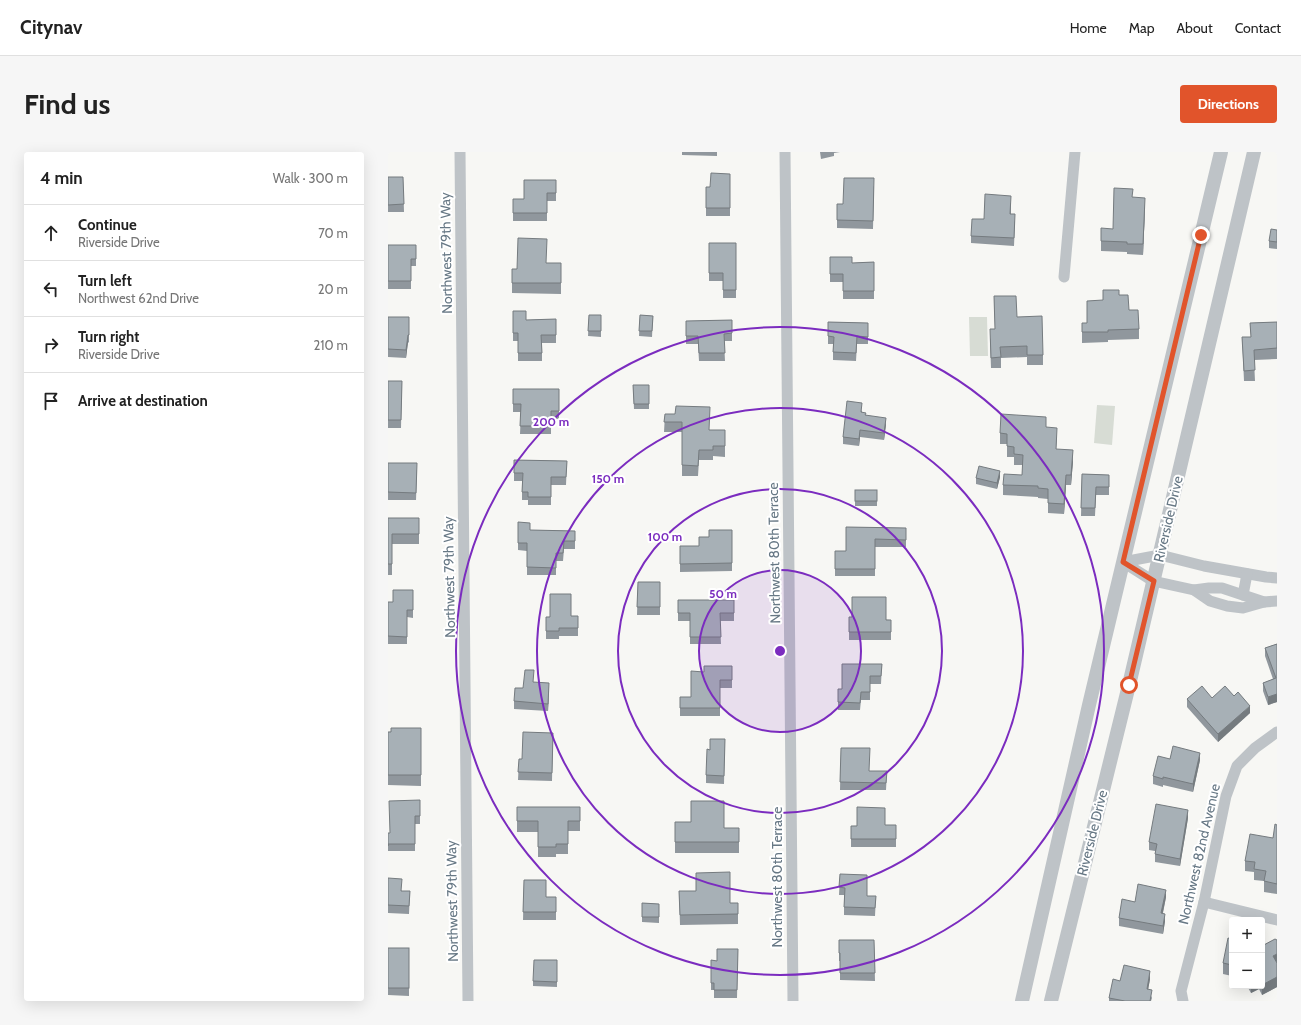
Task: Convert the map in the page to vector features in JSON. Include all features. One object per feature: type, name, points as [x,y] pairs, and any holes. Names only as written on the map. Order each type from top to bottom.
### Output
[{"type":"street","name":"Northwest 79th Way","points":[[460,152],[468,1001]]},
{"type":"street","name":"Northwest 80th Terrace","points":[[785,152],[793,1001]]},
{"type":"street","points":[[1064,277],[1075,152]]},
{"type":"street","points":[[1022,1001],[1089,705],[1221,152]]},
{"type":"street","name":"Riverside Drive","points":[[1051,1001],[1154,581],[1254,152]]},
{"type":"street","points":[[1123,562],[1160,555],[1204,566],[1277,578]]},
{"type":"street","points":[[1123,562],[1154,581],[1194,590],[1222,588],[1264,602]]},
{"type":"street","points":[[1243,595],[1248,574]]},
{"type":"street","points":[[1194,590],[1210,601],[1227,606],[1243,608],[1264,602],[1277,601]]},
{"type":"street","name":"Northwest 82nd Avenue","points":[[1183,1001],[1182,991],[1204,902],[1226,796],[1237,766],[1255,748],[1277,732]]},
{"type":"street","points":[[1204,902],[1277,920]]},
{"type":"shaded area","points":[[969,317],[987,317],[988,356],[970,356]]},
{"type":"shaded area","points":[[1097,405],[1115,406],[1112,445],[1094,443]]},
{"type":"building","points":[[711,173],[730,174],[730,208],[706,208],[706,187],[710,187]]},
{"type":"building","points":[[388,177],[403,177],[404,204],[388,205]]},
{"type":"building","points":[[844,178],[874,178],[873,221],[837,220],[837,204],[843,204]]},
{"type":"building","points":[[524,180],[556,180],[556,193],[547,193],[547,213],[513,213],[513,199],[524,199]]},
{"type":"building","points":[[1114,188],[1133,189],[1132,197],[1145,198],[1143,244],[1101,241],[1101,228],[1113,229]]},
{"type":"building","points":[[985,194],[1011,196],[1010,214],[1015,214],[1014,238],[971,236],[972,219],[984,219]]},
{"type":"building","points":[[1271,229],[1277,230],[1277,242],[1269,241]]},
{"type":"building","points":[[518,238],[547,239],[546,263],[561,263],[561,283],[512,283],[512,269],[517,269]]},
{"type":"building","points":[[709,243],[736,243],[736,290],[723,290],[723,273],[709,273]]},
{"type":"building","points":[[388,245],[416,245],[416,259],[411,259],[411,281],[388,281]]},
{"type":"building","points":[[830,257],[852,257],[852,263],[874,262],[874,291],[843,291],[843,274],[830,274]]},
{"type":"building","points":[[1103,290],[1119,290],[1119,295],[1128,295],[1129,310],[1138,310],[1139,329],[1108,330],[1108,332],[1082,332],[1082,323],[1087,323],[1087,301],[1103,300]]},
{"type":"building","points":[[994,296],[1016,296],[1017,317],[1042,316],[1043,355],[1027,355],[1027,346],[1000,347],[1001,357],[991,358],[990,329],[995,329]]},
{"type":"building","points":[[513,311],[526,311],[526,320],[556,319],[556,335],[541,335],[542,353],[518,353],[518,333],[513,333]]},
{"type":"building","points":[[589,315],[601,315],[601,331],[588,331]]},
{"type":"building","points":[[640,315],[653,316],[652,331],[639,331]]},
{"type":"building","points":[[388,317],[409,317],[409,335],[406,350],[388,349]]},
{"type":"building","points":[[732,320],[732,333],[724,334],[725,353],[699,353],[698,336],[686,336],[686,321]]},
{"type":"building","points":[[828,322],[868,323],[868,337],[857,336],[856,353],[833,352],[834,337],[828,336]]},
{"type":"building","points":[[1277,322],[1277,348],[1254,350],[1255,370],[1244,371],[1242,337],[1251,337],[1250,323]]},
{"type":"building","points":[[388,381],[402,381],[401,420],[388,420]]},
{"type":"building","points":[[633,385],[649,385],[649,404],[634,404]]},
{"type":"building","points":[[513,389],[559,389],[559,411],[551,411],[551,426],[520,426],[521,404],[513,404]]},
{"type":"building","points":[[847,401],[862,403],[861,412],[866,413],[865,415],[886,418],[884,433],[860,430],[859,439],[843,437]]},
{"type":"building","points":[[676,406],[710,407],[709,430],[725,430],[725,446],[713,446],[713,450],[699,450],[698,466],[682,465],[682,422],[664,422],[665,414],[675,414]]},
{"type":"building","points":[[1001,414],[1046,417],[1046,427],[1057,428],[1056,449],[1073,450],[1071,475],[1066,475],[1064,504],[1048,503],[1048,489],[1038,488],[1038,486],[1003,485],[1004,474],[1022,475],[1023,455],[1014,454],[1014,447],[1007,446],[1007,434],[1000,433]]},
{"type":"building","points":[[514,460],[567,461],[566,477],[551,477],[551,497],[528,497],[528,492],[522,492],[523,473],[514,473]]},
{"type":"building","points":[[388,463],[417,463],[416,493],[388,492]]},
{"type":"building","points":[[979,466],[1000,471],[997,483],[976,478]]},
{"type":"building","points":[[1082,474],[1109,475],[1109,487],[1096,487],[1095,508],[1081,508]]},
{"type":"building","points":[[855,490],[877,490],[877,501],[855,501]]},
{"type":"building","points":[[388,518],[419,518],[419,534],[392,534],[392,564],[388,564]]},
{"type":"building","points":[[518,522],[530,523],[530,530],[575,531],[575,541],[564,541],[563,553],[556,553],[556,568],[527,567],[527,543],[518,543]]},
{"type":"building","points":[[846,527],[906,528],[906,540],[875,539],[875,569],[835,569],[835,551],[846,551]]},
{"type":"building","points":[[709,530],[732,530],[732,563],[680,564],[680,546],[699,546],[699,537],[709,537]]},
{"type":"building","points":[[638,582],[660,582],[660,607],[637,607]]},
{"type":"building","points":[[393,590],[413,590],[413,610],[407,610],[407,637],[388,636],[388,602],[393,602]]},
{"type":"building","points":[[550,594],[571,594],[571,616],[578,616],[578,628],[559,628],[559,631],[546,631],[546,617],[550,617]]},
{"type":"building","points":[[852,597],[886,597],[886,620],[891,620],[891,632],[849,632],[849,617],[852,617]]},
{"type":"building","points":[[678,600],[734,600],[734,613],[720,613],[721,637],[690,637],[690,613],[678,613]]},
{"type":"building","points":[[1277,644],[1277,694],[1268,697],[1263,683],[1276,678],[1265,648]]},
{"type":"building","points":[[842,664],[882,664],[881,676],[870,676],[870,692],[861,692],[860,703],[838,702],[838,689],[842,689]]},
{"type":"building","points":[[704,666],[732,666],[732,680],[720,680],[720,708],[680,708],[680,697],[691,697],[691,671],[704,672]]},
{"type":"building","points":[[525,670],[534,670],[533,682],[549,683],[548,704],[514,701],[515,688],[523,688]]},
{"type":"building","points":[[1202,686],[1212,698],[1225,686],[1234,696],[1238,692],[1250,706],[1218,734],[1187,699]]},
{"type":"building","points":[[391,728],[421,728],[421,775],[388,775],[388,732],[391,732]]},
{"type":"building","points":[[523,732],[553,733],[552,773],[518,772],[519,759],[522,759]]},
{"type":"building","points":[[710,739],[725,739],[724,776],[706,775],[707,749],[710,750]]},
{"type":"building","points":[[1173,746],[1200,753],[1193,784],[1153,776],[1158,756],[1170,759]]},
{"type":"building","points":[[841,748],[870,748],[869,771],[887,771],[886,783],[840,782]]},
{"type":"building","points":[[420,800],[420,816],[415,816],[415,844],[388,844],[388,833],[390,833],[389,801]]},
{"type":"building","points":[[691,801],[724,801],[724,828],[739,828],[739,842],[675,842],[675,822],[691,822]]},
{"type":"building","points":[[1156,804],[1188,810],[1180,859],[1155,854],[1157,844],[1149,842]]},
{"type":"building","points":[[517,807],[580,807],[580,821],[568,821],[568,844],[556,844],[556,847],[538,847],[538,821],[517,821]]},
{"type":"building","points":[[857,807],[885,808],[885,825],[896,825],[896,839],[851,839],[851,826],[857,826]]},
{"type":"building","points":[[1275,824],[1277,825],[1277,884],[1264,881],[1266,871],[1254,869],[1255,862],[1245,861],[1250,834],[1273,838]]},
{"type":"building","points":[[730,872],[730,903],[738,903],[738,914],[680,915],[679,891],[696,891],[696,873]]},
{"type":"building","points":[[840,874],[867,875],[867,896],[876,896],[875,908],[844,907],[845,888],[839,887]]},
{"type":"building","points":[[388,878],[402,879],[401,891],[410,891],[409,906],[388,905]]},
{"type":"building","points":[[524,880],[546,880],[546,897],[556,897],[556,912],[523,912]]},
{"type":"building","points":[[1138,884],[1166,890],[1161,913],[1165,914],[1163,926],[1119,918],[1122,899],[1135,902]]},
{"type":"building","points":[[642,903],[659,904],[659,917],[642,917]]},
{"type":"building","points":[[1228,938],[1229,964],[1223,963]]},
{"type":"building","points":[[1275,939],[1277,940],[1277,954],[1273,956],[1277,963],[1277,977],[1265,983],[1265,953],[1265,944]]},
{"type":"building","points":[[839,940],[874,940],[875,973],[840,973]]},
{"type":"building","points":[[388,948],[409,948],[409,988],[388,988]]},
{"type":"building","points":[[717,949],[738,949],[737,990],[714,990],[714,983],[711,983],[711,960],[717,961]]},
{"type":"building","points":[[534,960],[557,960],[557,982],[533,981]]},
{"type":"building","points":[[1124,965],[1150,971],[1147,989],[1152,990],[1150,1001],[1125,1001],[1109,998],[1113,979],[1120,981]]},
{"type":"route","points":[[1129,685],[1154,581],[1123,562],[1201,235]]}]
